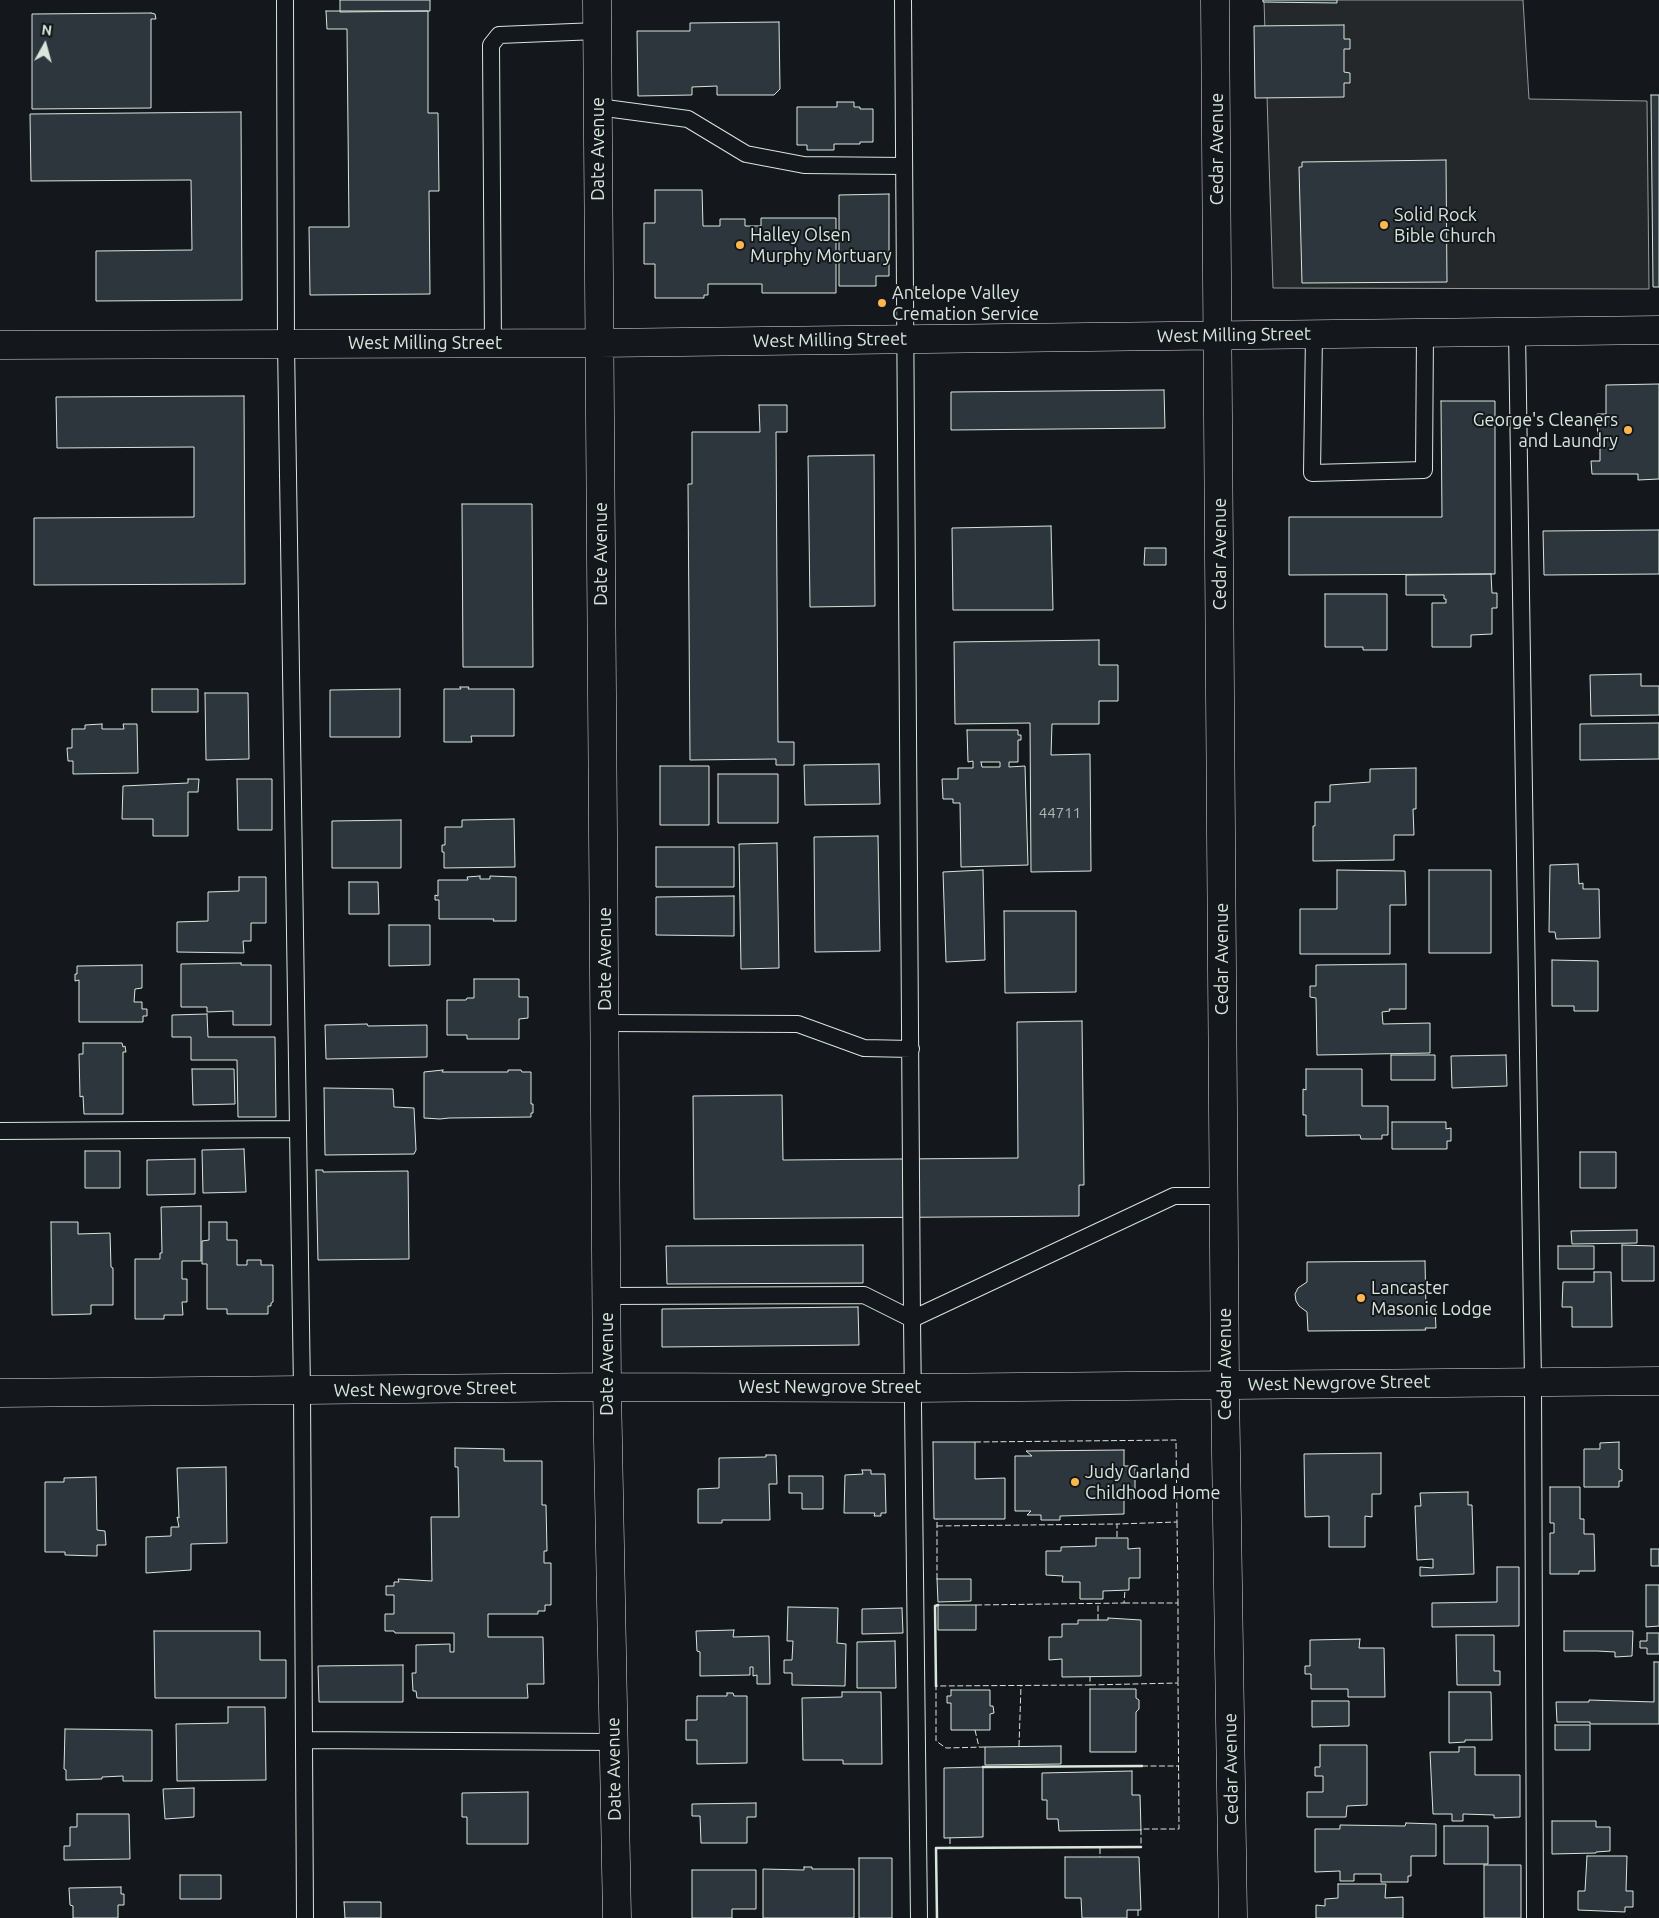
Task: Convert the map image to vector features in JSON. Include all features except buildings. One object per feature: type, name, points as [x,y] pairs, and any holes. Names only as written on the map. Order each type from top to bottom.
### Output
[{"type":"street","name":"Date Avenue","points":[[597,0],[607,1387],[616,1918]]},
{"type":"street","name":"Cedar Avenue","points":[[1216,0],[1225,1385],[1233,1918]]},
{"type":"street","name":"West Milling Street","points":[[0,346],[600,343],[1659,330]]},
{"type":"street","name":"West Newgrove Street","points":[[0,1393],[607,1387],[913,1388],[1659,1381]]},
{"type":"lane","points":[[285,0],[286,344],[302,1390],[305,1918]]},
{"type":"lane","points":[[903,0],[912,1319],[919,1918]]},
{"type":"lane","points":[[493,343],[492,45],[499,35],[597,31]]},
{"type":"lane","points":[[598,108],[688,118],[746,154],[804,166],[903,166]]},
{"type":"lane","points":[[1517,331],[1533,1381],[1535,1918]]},
{"type":"lane","points":[[1314,334],[1312,473],[1424,470],[1425,332]]},
{"type":"lane","points":[[605,1023],[798,1024],[864,1048],[911,1049]]},
{"type":"lane","points":[[0,1131],[297,1129]]},
{"type":"lane","points":[[912,1319],[1174,1196],[1224,1196]]},
{"type":"lane","points":[[607,1296],[864,1294],[912,1319]]},
{"type":"lane","points":[[304,1740],[614,1742]]},
{"type":"shaded area","points":[[1264,0],[1523,0],[1529,99],[1647,101],[1649,289],[1273,288]]},
{"type":"fence","points":[[975,1442],[1176,1440],[1177,1522],[1117,1524]]},
{"type":"fence","points":[[937,1519],[937,1579]]},
{"type":"fence","points":[[1177,1522],[1178,1603]]},
{"type":"fence","points":[[937,1526],[1117,1524],[1117,1538]]},
{"type":"fence","points":[[976,1605],[1124,1603],[1125,1590]]},
{"type":"fence","points":[[1098,1603],[1098,1620]]},
{"type":"fence","points":[[1124,1603],[1178,1603],[1178,1683]]},
{"type":"fence","points":[[985,1747],[946,1748],[936,1741],[936,1686],[1090,1685],[1090,1677]]},
{"type":"fence","points":[[1090,1685],[1178,1683],[1179,1829],[1141,1829],[1141,1847]]},
{"type":"fence","points":[[1019,1746],[1021,1686]]},
{"type":"fence","points":[[975,1730],[979,1747]]},
{"type":"fence","points":[[1142,1766],[1179,1766]]},
{"type":"fence","points":[[950,1838],[950,1848]]},
{"type":"fence","points":[[1100,1848],[1100,1857]]},
{"type":"fence","points":[[1138,1910],[1138,1918]]},
{"type":"wall","points":[[936,1686],[935,1606],[938,1605]]},
{"type":"wall","points":[[983,1767],[1142,1766]]},
{"type":"wall","points":[[937,1918],[936,1848],[1141,1847]]},
{"type":"place","name":"Solid Rock Bible Church","points":[[1384,225]]},
{"type":"place","name":"Halley Olsen Murphy Mortuary","points":[[740,245]]},
{"type":"place","name":"Antelope Valley Cremation Service","points":[[882,303]]},
{"type":"place","name":"George's Cleaners and Laundry","points":[[1628,430]]},
{"type":"place","name":"Lancaster Masonic Lodge","points":[[1361,1298]]},
{"type":"place","name":"Judy Garland Childhood Home","points":[[1075,1482]]}]
